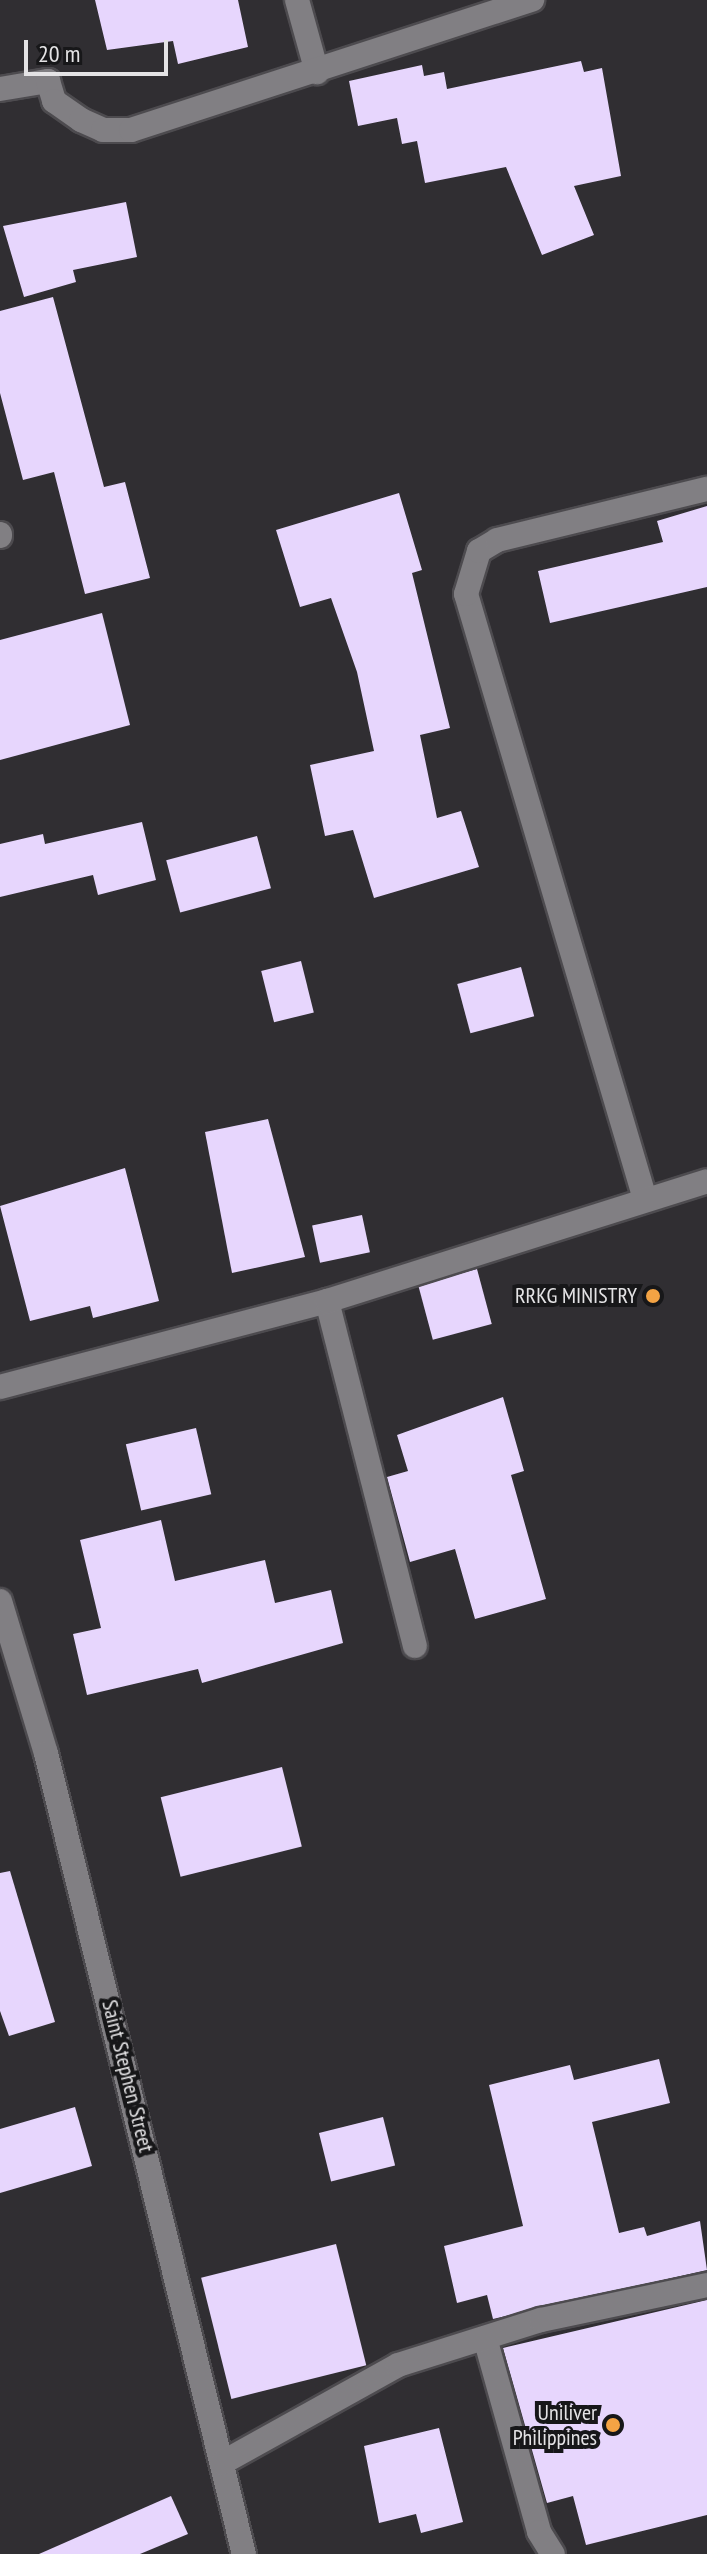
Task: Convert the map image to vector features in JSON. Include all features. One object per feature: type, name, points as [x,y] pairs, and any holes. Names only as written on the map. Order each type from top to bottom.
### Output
[{"type":"street","points":[[297,0],[317,72]]},
{"type":"street","points":[[0,89],[48,81],[54,101],[81,120],[103,130],[131,130],[532,0]]},
{"type":"street","points":[[645,1199],[466,594],[479,551],[497,540],[707,489]]},
{"type":"street","points":[[0,1387],[327,1301],[707,1181]]},
{"type":"street","points":[[327,1301],[415,1646]]},
{"type":"street","name":"Saint Stephen Street","points":[[0,1601],[46,1753],[244,2554]]},
{"type":"street","points":[[222,2463],[398,2365],[485,2338],[707,2285]]},
{"type":"street","points":[[485,2338],[539,2532],[553,2554]]},
{"type":"building","points":[[95,0],[238,0],[248,47],[178,64],[173,41],[107,50]]},
{"type":"building","points":[[581,61],[584,72],[602,68],[621,176],[574,186],[594,235],[542,255],[506,167],[425,183],[417,141],[402,144],[397,118],[358,126],[349,81],[422,65],[424,76],[444,72],[447,89]]},
{"type":"building","points":[[126,202],[137,257],[73,270],[76,282],[24,297],[3,226]]},
{"type":"building","points":[[53,297],[104,487],[125,482],[150,578],[85,594],[54,472],[23,480],[0,393],[0,311]]},
{"type":"building","points":[[399,493],[422,570],[412,573],[450,728],[420,735],[437,818],[461,811],[479,867],[374,898],[353,830],[325,836],[310,765],[374,751],[357,672],[331,598],[300,607],[276,530]]},
{"type":"building","points":[[707,506],[707,587],[550,623],[538,571],[663,542],[657,521]]},
{"type":"building","points":[[102,613],[130,725],[0,760],[0,640]]},
{"type":"building","points":[[142,822],[156,880],[98,895],[93,875],[0,897],[0,844],[43,834],[45,844]]},
{"type":"building","points":[[257,836],[271,888],[180,912],[166,860]]},
{"type":"building","points":[[301,961],[314,1012],[274,1022],[261,971]]},
{"type":"building","points":[[521,967],[534,1016],[470,1033],[457,984]]},
{"type":"building","points":[[268,1119],[305,1257],[232,1273],[205,1132]]},
{"type":"building","points":[[125,1168],[159,1301],[93,1318],[90,1306],[30,1321],[0,1206]]},
{"type":"building","points":[[362,1215],[370,1252],[320,1263],[312,1226]]},
{"type":"building","points":[[477,1269],[492,1324],[433,1340],[418,1285]]},
{"type":"building","points":[[503,1397],[524,1471],[511,1475],[546,1599],[475,1619],[455,1549],[410,1562],[387,1477],[408,1471],[397,1435]]},
{"type":"building","points":[[196,1428],[211,1494],[141,1510],[126,1444]]},
{"type":"building","points":[[161,1520],[175,1581],[265,1560],[275,1603],[331,1590],[343,1643],[202,1683],[198,1669],[87,1695],[73,1634],[101,1628],[80,1540]]},
{"type":"building","points":[[282,1767],[302,1847],[181,1877],[161,1797]]},
{"type":"building","points":[[10,1871],[55,2022],[9,2036],[0,2011],[0,1873]]},
{"type":"building","points":[[659,2059],[670,2103],[592,2122],[619,2233],[644,2227],[647,2236],[700,2221],[707,2270],[493,2319],[487,2295],[457,2303],[444,2246],[523,2226],[489,2085],[570,2065],[574,2080]]},
{"type":"building","points":[[75,2107],[92,2166],[0,2193],[0,2129]]},
{"type":"building","points":[[383,2117],[395,2166],[331,2181],[319,2133]]},
{"type":"building","points":[[336,2244],[366,2365],[231,2399],[201,2278]]},
{"type":"building","name":"Uniliver Philippines","points":[[707,2300],[707,2515],[586,2545],[573,2496],[547,2503],[503,2348]]},
{"type":"building","points":[[439,2428],[463,2522],[421,2533],[416,2514],[379,2523],[364,2446]]},
{"type":"building","points":[[171,2496],[188,2534],[140,2554],[39,2554]]},
{"type":"place","name":"RRKG MINISTRY","points":[[653,1296]]},
{"type":"place","name":"Uniliver Philippines","points":[[613,2425]]}]
